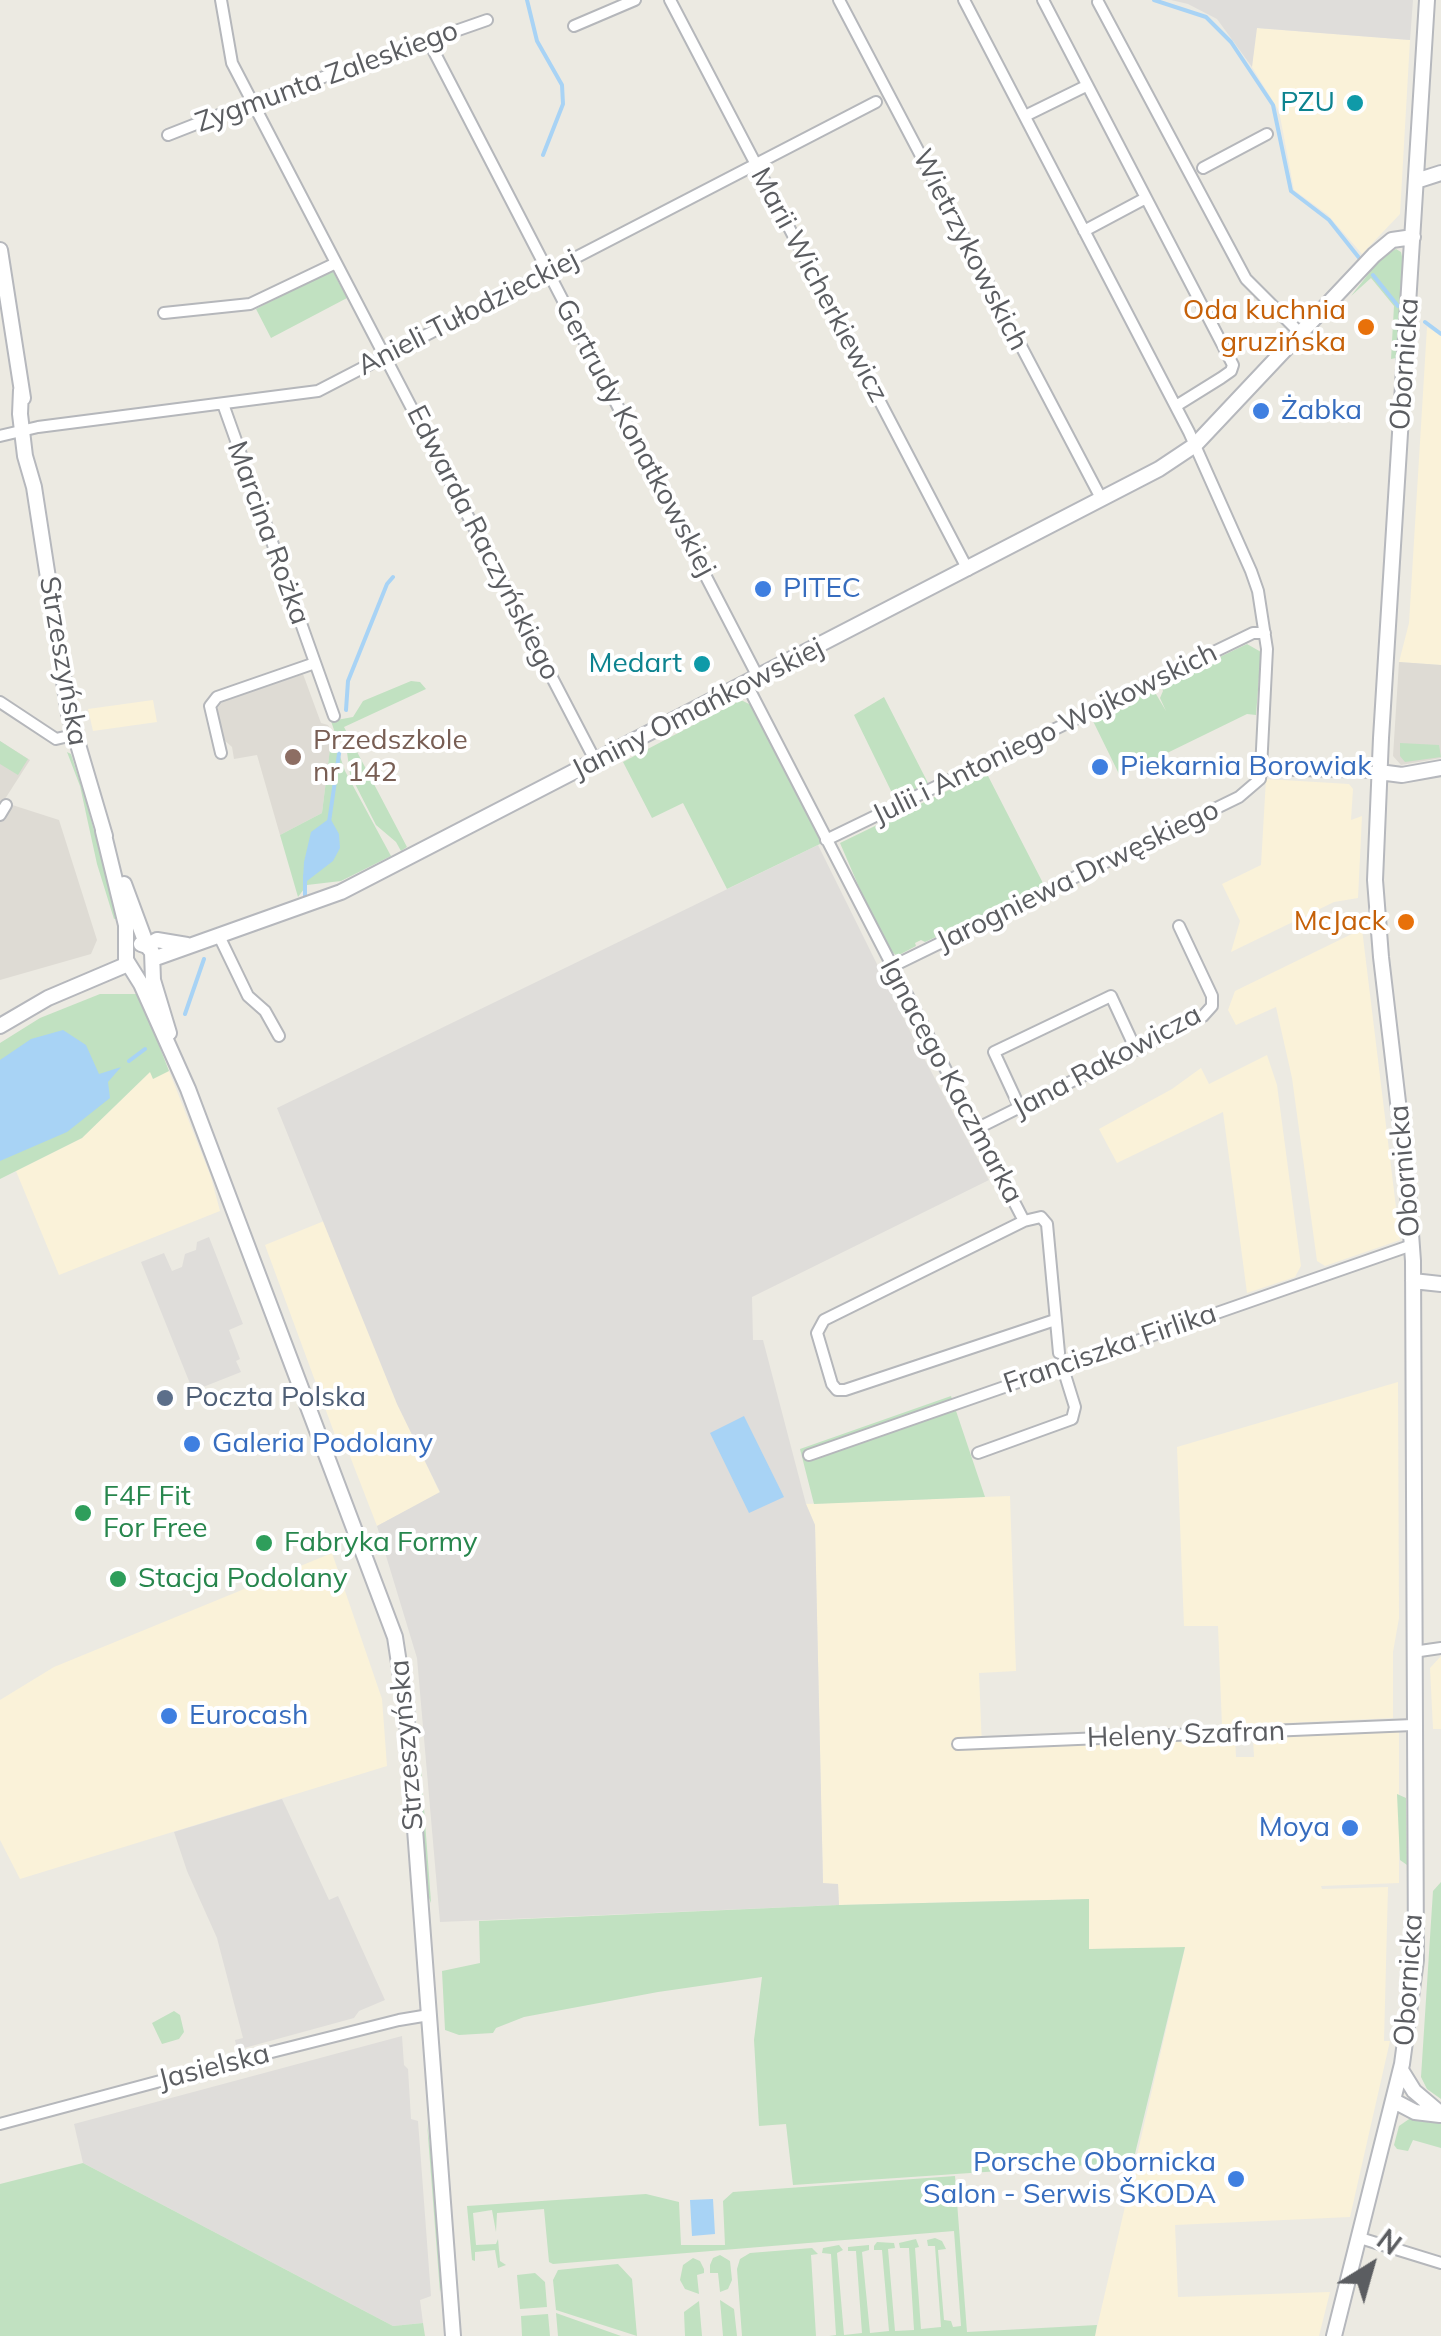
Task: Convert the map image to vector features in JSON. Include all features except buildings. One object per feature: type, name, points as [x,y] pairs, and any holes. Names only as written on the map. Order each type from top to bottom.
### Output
[{"type":"street","name":"Edwarda Raczyńskiego","points":[[221,0],[228,52],[252,102],[596,762]]},
{"type":"street","points":[[574,26],[635,0]]},
{"type":"street","name":"Marii Wicherkiewicz","points":[[670,0],[968,570]]},
{"type":"street","name":"Wietrzykowskich","points":[[839,0],[1102,500]]},
{"type":"street","points":[[964,0],[1196,445],[1251,570],[1267,649],[1260,774],[1334,770],[1402,775],[1441,768]]},
{"type":"street","points":[[1043,0],[1232,365],[1231,371],[1176,406]]},
{"type":"street","name":"Obornicka","points":[[1334,2336],[1401,2069],[1416,1960],[1412,1244],[1375,880],[1427,0]]},
{"type":"street","points":[[1098,2],[1246,280],[1300,333]]},
{"type":"street","name":"Zygmunta Zaleskiego","points":[[168,135],[487,20]]},
{"type":"street","name":"Gertrudy Konatkowskiej","points":[[428,40],[752,680]]},
{"type":"street","points":[[1026,116],[1086,86]]},
{"type":"street","name":"Anieli Tułodzieckiej","points":[[0,436],[318,391],[876,102]]},
{"type":"street","points":[[1203,168],[1267,134]]},
{"type":"street","points":[[1416,181],[1441,173]]},
{"type":"street","points":[[1084,231],[1144,200]]},
{"type":"street","name":"Janiny Omańkowskiej","points":[[150,957],[157,940],[188,945],[341,892],[1159,470],[1196,445],[1382,246],[1398,238],[1413,237]]},
{"type":"street","name":"Strzeszyńska","points":[[0,250],[74,736],[125,920],[129,961],[181,1072],[395,1637],[405,1696],[453,2336]]},
{"type":"street","points":[[164,313],[250,304],[336,263]]},
{"type":"street","name":"Marcina Rożka","points":[[222,404],[334,716]]},
{"type":"street","name":"Julii i Antoniego Wojkowskich","points":[[826,840],[1253,633],[1265,632]]},
{"type":"street","points":[[221,753],[210,706],[217,697],[315,662]]},
{"type":"street","name":"Ignacego Kaczmarka","points":[[752,680],[826,840],[1024,1220],[824,1320],[817,1333],[832,1384],[837,1390],[845,1390],[1056,1320]]},
{"type":"street","points":[[0,702],[56,739],[74,736]]},
{"type":"street","name":"Jarogniewa Drwęskiego","points":[[891,968],[1239,797],[1260,774]]},
{"type":"street","name":"Strzeszyńska","points":[[103,831],[150,957],[181,1072]]},
{"type":"street","name":"Jana Rakowicza","points":[[976,1129],[1204,1016],[1212,1006],[1212,996],[1179,926]]},
{"type":"street","points":[[219,936],[248,996],[265,1011],[279,1036]]},
{"type":"street","points":[[0,1026],[48,998],[129,961],[137,944],[150,957],[142,971],[129,961]]},
{"type":"street","points":[[1020,1108],[994,1052],[1110,996],[1136,1050]]},
{"type":"street","name":"Franciszka Firlika","points":[[1024,1220],[1041,1217],[1047,1224],[1059,1353]]},
{"type":"street","name":"Franciszka Firlika","points":[[809,1455],[1412,1244]]},
{"type":"street","points":[[1413,1281],[1441,1284]]},
{"type":"street","name":"Franciszka Firlika","points":[[978,1454],[1072,1420],[1075,1407],[1066,1378]]},
{"type":"street","points":[[1413,1652],[1441,1648]]},
{"type":"street","name":"Heleny Szafran","points":[[958,1744],[1413,1725]]},
{"type":"street","name":"Jasielska","points":[[0,2124],[230,2062],[429,2015]]},
{"type":"street","points":[[1401,2069],[1417,2095],[1441,2114]]},
{"type":"street","points":[[1394,2101],[1417,2095]]},
{"type":"street","points":[[1394,2101],[1415,2112],[1441,2114]]},
{"type":"street","points":[[1387,2128],[1415,2112]]},
{"type":"street","points":[[1360,2238],[1441,2263]]},
{"type":"shaded area","points":[[1171,0],[1413,0],[1410,40],[1257,28],[1252,67],[1217,19]]},
{"type":"shaded area","points":[[1256,28],[1410,40],[1400,214],[1362,254],[1328,215],[1294,190],[1279,111],[1252,67]]},
{"type":"shaded area","points":[[1427,327],[1441,336],[1441,665],[1399,662],[1409,623]]},
{"type":"shaded area","points":[[1399,662],[1441,665],[1441,758],[1401,765],[1393,756]]},
{"type":"shaded area","name":"Przedszkole nr 142","points":[[303,674],[321,723],[328,725],[332,733],[322,813],[280,835],[257,755],[234,759],[232,747],[223,739],[217,709],[222,702]]},
{"type":"shaded area","points":[[153,700],[157,722],[93,731],[88,709]]},
{"type":"shaded area","points":[[0,741],[30,760],[3,802],[59,820],[97,940],[91,954],[0,980]]},
{"type":"shaded area","points":[[1266,779],[1349,784],[1353,789],[1351,820],[1362,816],[1358,898],[1334,902],[1231,952],[1240,921],[1222,884],[1261,865]]},
{"type":"shaded area","points":[[818,845],[989,1180],[752,1297],[753,1340],[763,1340],[815,1525],[823,1883],[838,1884],[839,1905],[440,1922],[417,1658],[377,1526],[440,1492],[397,1404],[277,1108]]},
{"type":"shaded area","points":[[1362,929],[1400,1240],[1325,1266],[1317,1261],[1292,1078],[1276,1007],[1236,1025],[1228,1010],[1235,991]]},
{"type":"shaded area","points":[[1267,1055],[1277,1085],[1301,1266],[1295,1277],[1247,1293],[1223,1112],[1117,1163],[1099,1129],[1172,1089],[1201,1068],[1209,1084]]},
{"type":"shaded area","points":[[169,1071],[211,1177],[220,1211],[59,1275],[16,1171],[82,1138],[150,1072]]},
{"type":"shaded area","points":[[324,1221],[398,1405],[440,1493],[377,1526],[341,1433],[335,1435],[265,1245]]},
{"type":"shaded area","points":[[209,1237],[243,1324],[229,1330],[241,1372],[193,1391],[141,1262],[164,1253],[172,1271],[182,1267],[185,1254],[196,1250],[197,1242]]},
{"type":"shaded area","points":[[1398,1382],[1399,1618],[1393,1652],[1393,1718],[1222,1726],[1218,1626],[1184,1626],[1177,1447]]},
{"type":"shaded area","points":[[1010,1496],[1016,1671],[979,1673],[982,1748],[1235,1738],[1236,1757],[1254,1757],[1253,1737],[1399,1731],[1399,1883],[1321,1886],[1388,1887],[1384,2041],[1390,2041],[1350,2217],[1175,2225],[1178,2297],[1330,2292],[1319,2336],[1095,2336],[1185,1948],[1089,1949],[1088,1899],[839,1905],[838,1884],[823,1884],[815,1525],[806,1504]]},
{"type":"shaded area","points":[[332,1553],[382,1699],[387,1766],[20,1879],[0,1840],[0,1700],[54,1667]]},
{"type":"shaded area","points":[[1441,1656],[1441,1729],[1433,1729],[1430,1668]]},
{"type":"shaded area","points":[[282,1799],[329,1900],[338,1896],[385,2000],[359,2011],[354,2018],[237,2050],[235,2040],[243,2038],[217,1938],[174,1832]]},
{"type":"shaded area","points":[[402,2036],[411,2119],[418,2121],[431,2296],[420,2300],[423,2323],[393,2326],[83,2163],[74,2124]]},
{"type":"green space","points":[[1396,249],[1403,261],[1398,348],[1396,358],[1391,359],[1394,306],[1371,278],[1351,296],[1381,258]]},
{"type":"green space","points":[[332,270],[347,298],[271,338],[256,309]]},
{"type":"green space","points":[[1247,644],[1261,652],[1256,715],[1247,714],[1120,776],[1092,719],[1153,689],[1166,711],[1160,698],[1161,685]]},
{"type":"green space","points":[[411,681],[420,682],[426,689],[344,727],[407,847],[401,851],[376,825],[350,774],[346,745],[331,721],[353,717],[363,701]]},
{"type":"green space","points":[[884,697],[928,783],[895,799],[854,715]]},
{"type":"green space","points":[[741,700],[751,705],[822,843],[727,889],[683,803],[652,818],[623,762]]},
{"type":"green space","points":[[332,733],[345,771],[391,856],[341,881],[307,885],[298,897],[280,835],[322,813]]},
{"type":"green space","points":[[0,741],[28,759],[18,775],[0,764]]},
{"type":"green space","points":[[1400,743],[1439,745],[1441,757],[1405,762],[1400,756]]},
{"type":"green space","points":[[67,752],[84,794],[118,918],[114,919],[97,864],[80,786]]},
{"type":"green space","points":[[986,772],[1045,887],[925,942],[921,940],[897,956],[865,901],[840,843]]},
{"type":"green space","points":[[100,994],[139,994],[169,1071],[153,1079],[150,1072],[82,1138],[0,1179],[0,1043],[40,1018]]},
{"type":"green space","points":[[951,1396],[985,1497],[814,1504],[800,1449]]},
{"type":"green space","points":[[421,1768],[431,1903],[418,1782]]},
{"type":"green space","points":[[1397,1794],[1406,1798],[1407,1865],[1400,1860]]},
{"type":"green space","points":[[1441,1882],[1441,2099],[1427,2089],[1421,2077],[1433,1891]]},
{"type":"green space","points":[[1089,1899],[1089,1949],[1185,1947],[1133,2162],[793,2185],[786,2124],[759,2126],[754,2040],[762,1977],[524,2017],[496,2028],[493,2033],[459,2035],[445,2030],[442,1971],[480,1963],[479,1921],[839,1905]]},
{"type":"green space","points":[[174,2011],[180,2015],[184,2032],[179,2039],[162,2044],[152,2023]]},
{"type":"green space","points":[[1412,2117],[1441,2121],[1441,2148],[1413,2140],[1408,2151],[1397,2149],[1394,2145],[1399,2126]]},
{"type":"green space","points":[[427,2123],[435,2184],[440,2292]]},
{"type":"green space","points":[[83,2163],[393,2326],[423,2323],[425,2336],[0,2336],[0,2184]]},
{"type":"green space","points":[[955,2176],[967,2332],[1097,2325],[1095,2336],[829,2336],[836,2335],[831,2254],[822,2253],[823,2248],[839,2245],[843,2250],[837,2253],[844,2335],[862,2333],[856,2251],[848,2251],[848,2247],[869,2245],[869,2250],[862,2252],[870,2333],[889,2331],[882,2250],[874,2250],[874,2246],[877,2242],[894,2243],[895,2248],[888,2249],[895,2331],[914,2330],[909,2248],[900,2248],[899,2243],[916,2239],[921,2329],[941,2327],[935,2246],[928,2246],[927,2240],[935,2238],[946,2249],[938,2250],[944,2320],[951,2321],[953,2327],[961,2326],[954,2231],[553,2264],[549,2262],[544,2209],[497,2213],[496,2232],[492,2210],[473,2213],[476,2245],[496,2244],[498,2239],[500,2261],[506,2265],[498,2268],[495,2250],[475,2252],[475,2261],[472,2260],[467,2206],[646,2194],[679,2202],[681,2245],[725,2245],[723,2201],[733,2192]]},
{"type":"green space","points":[[812,2248],[818,2254],[811,2255],[816,2336],[742,2336],[737,2269],[740,2259],[750,2253]]},
{"type":"green space","points":[[720,2255],[730,2261],[732,2280],[728,2289],[720,2292],[718,2273],[710,2273],[710,2265]]},
{"type":"green space","points":[[693,2258],[704,2269],[704,2273],[697,2275],[699,2294],[685,2289],[680,2280],[683,2265]]},
{"type":"green space","points":[[618,2264],[632,2279],[637,2336],[556,2310],[553,2280],[558,2270]]},
{"type":"green space","points":[[535,2273],[545,2282],[547,2307],[520,2309],[517,2275]]},
{"type":"green space","points":[[720,2300],[734,2309],[737,2336],[723,2336]]},
{"type":"green space","points":[[699,2301],[702,2336],[685,2336],[684,2312]]},
{"type":"green space","points":[[556,2313],[621,2336],[558,2336]]},
{"type":"green space","points":[[548,2314],[550,2336],[522,2336],[521,2316]]},
{"type":"water","points":[[330,818],[339,834],[340,848],[333,861],[307,881],[303,879],[304,862],[311,832]]},
{"type":"water","points":[[63,1030],[86,1045],[99,1074],[121,1067],[108,1082],[110,1098],[67,1132],[0,1161],[0,1060],[31,1039]]},
{"type":"water","points":[[744,1416],[784,1497],[749,1513],[710,1433]]},
{"type":"water","points":[[713,2199],[715,2234],[692,2236],[690,2200]]},
{"type":"waterway","points":[[527,0],[537,41],[562,85],[563,104],[543,155]]},
{"type":"waterway","points":[[1154,0],[1206,17],[1231,42],[1273,105],[1291,191],[1329,220],[1360,259]]},
{"type":"waterway","points":[[1373,275],[1398,306]]},
{"type":"waterway","points":[[1425,322],[1441,334]]},
{"type":"waterway","points":[[346,710],[348,681],[393,577]]},
{"type":"waterway","points":[[329,822],[340,747]]},
{"type":"waterway","points":[[305,876],[305,899]]},
{"type":"waterway","points":[[185,1014],[204,959]]},
{"type":"waterway","points":[[129,1061],[145,1049]]},
{"type":"place","name":"PZU","points":[[1355,103]]},
{"type":"place","name":"Oda kuchnia gruzińska","points":[[1366,327]]},
{"type":"place","name":"Żabka","points":[[1261,411]]},
{"type":"place","name":"PITEC","points":[[763,589]]},
{"type":"place","name":"Medart","points":[[702,664]]},
{"type":"place","name":"Przedszkole nr 142","points":[[293,757]]},
{"type":"place","name":"Piekarnia Borowiak","points":[[1100,767]]},
{"type":"place","name":"McJack","points":[[1406,922]]},
{"type":"place","name":"Poczta Polska","points":[[165,1398]]},
{"type":"place","name":"Galeria Podolany","points":[[192,1444]]},
{"type":"place","name":"F4F Fit For Free","points":[[83,1513]]},
{"type":"place","name":"Fabryka Formy","points":[[264,1543]]},
{"type":"place","name":"Stacja Podolany","points":[[118,1579]]},
{"type":"place","name":"Eurocash","points":[[169,1716]]},
{"type":"place","name":"Moya","points":[[1350,1828]]},
{"type":"place","name":"Porsche Obornicka Salon - Serwis ŠKODA","points":[[1236,2179]]}]
